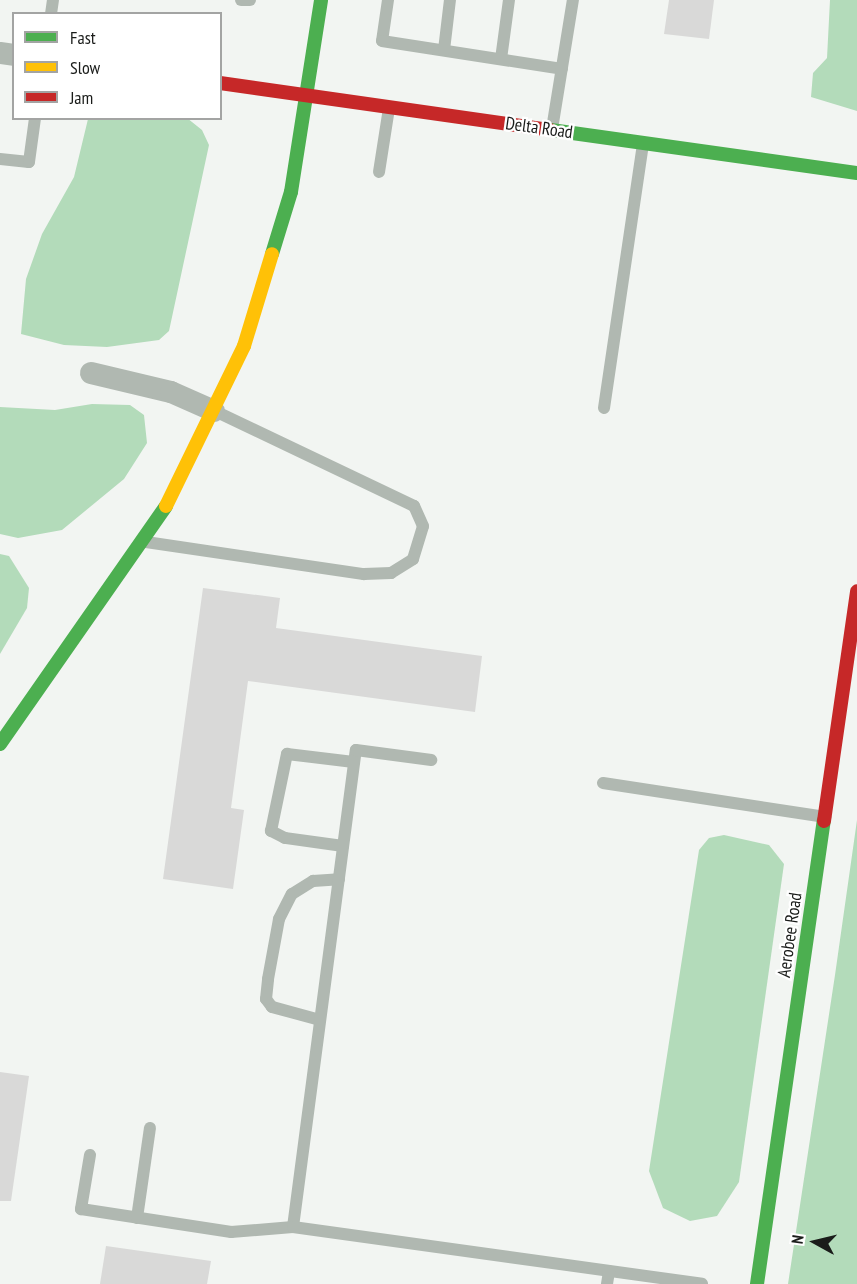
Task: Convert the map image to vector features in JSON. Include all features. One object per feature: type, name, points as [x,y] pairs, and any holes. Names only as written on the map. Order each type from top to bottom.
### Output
[{"type":"street","points":[[0,744],[145,541],[214,411],[265,290],[291,192],[308,95],[321,0]]},
{"type":"street","name":"Delta Road","points":[[222,83],[857,173]]},
{"type":"street","points":[[91,373],[171,392],[214,411]]},
{"type":"street","name":"Aerobee Road","points":[[757,1284],[857,591]]},
{"type":"lane","points":[[241,0],[250,0]]},
{"type":"lane","points":[[388,0],[382,41],[562,69]]},
{"type":"lane","points":[[444,50],[450,0]]},
{"type":"lane","points":[[501,59],[509,0]]},
{"type":"lane","points":[[552,130],[573,0]]},
{"type":"lane","points":[[379,172],[389,107]]},
{"type":"lane","points":[[0,159],[28,162],[35,120]]},
{"type":"lane","points":[[604,408],[643,143]]},
{"type":"lane","points":[[145,541],[364,574],[391,573],[413,559],[423,526],[414,506],[214,411]]},
{"type":"lane","points":[[293,1227],[356,750],[431,760]]},
{"type":"lane","points":[[343,846],[285,838],[271,831],[287,754],[354,762]]},
{"type":"lane","points":[[603,783],[826,818]]},
{"type":"lane","points":[[320,1020],[272,1007],[266,999],[267,979],[279,919],[292,894],[302,885],[339,879]]},
{"type":"lane","points":[[137,1218],[150,1128]]},
{"type":"lane","points":[[90,1155],[81,1209],[231,1232],[293,1227],[702,1284]]},
{"type":"lane","points":[[607,1284],[609,1271]]},
{"type":"green space","points":[[830,0],[857,0],[857,111],[811,97],[813,73],[827,58]]},
{"type":"green space","points":[[88,120],[190,120],[202,130],[209,145],[169,331],[159,340],[107,347],[64,345],[21,334],[26,279],[42,234],[74,177]]},
{"type":"green space","points":[[92,404],[130,405],[144,415],[147,443],[124,479],[62,530],[18,538],[0,534],[0,407],[55,410]]},
{"type":"green space","points":[[0,554],[9,556],[29,588],[27,608],[0,654]]},
{"type":"green space","points":[[857,820],[857,1284],[788,1284],[835,975]]},
{"type":"green space","points":[[724,835],[769,845],[784,864],[739,1182],[717,1216],[690,1221],[663,1208],[649,1171],[699,850],[709,838]]},
{"type":"building","points":[[669,0],[714,0],[709,39],[664,34]]},
{"type":"building","points":[[203,588],[280,598],[276,628],[482,656],[475,712],[248,681],[231,808],[244,810],[233,889],[163,879]]},
{"type":"building","points":[[0,1072],[29,1076],[11,1201],[0,1201]]},
{"type":"building","points":[[106,1246],[211,1261],[207,1284],[100,1284]]},
{"type":"traffic: fast","points":[[272,254],[291,192],[321,0]]},
{"type":"traffic: fast","points":[[551,130],[857,173]]},
{"type":"traffic: fast","points":[[0,744],[166,506]]},
{"type":"traffic: fast","points":[[757,1284],[824,821]]},
{"type":"traffic: slow","points":[[166,506],[244,346],[272,254]]},
{"type":"traffic: jam","points":[[222,83],[551,130]]},
{"type":"traffic: jam","points":[[824,821],[857,591]]}]
